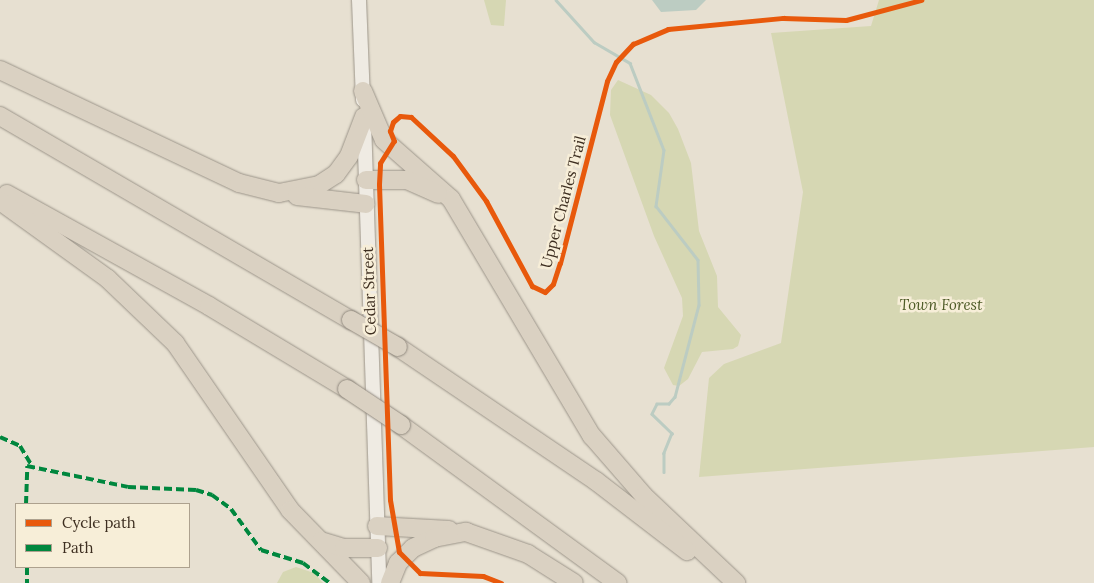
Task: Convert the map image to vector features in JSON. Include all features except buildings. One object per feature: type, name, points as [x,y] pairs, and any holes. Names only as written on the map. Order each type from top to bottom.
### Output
[{"type":"highway","points":[[0,70],[239,183],[279,193],[366,204]]},
{"type":"highway","points":[[363,91],[384,140],[439,185],[459,212],[596,441],[644,496],[736,583]]},
{"type":"highway","points":[[0,116],[398,347],[596,481],[726,583]]},
{"type":"highway","points":[[279,193],[314,187],[336,174],[349,156],[364,117]]},
{"type":"highway","points":[[366,180],[415,182],[459,212]]},
{"type":"highway","points":[[0,191],[168,282],[347,389],[401,425],[618,583]]},
{"type":"highway","points":[[0,201],[108,279],[175,343],[310,534],[361,583]]},
{"type":"highway","points":[[377,526],[466,532],[528,554],[574,583]]},
{"type":"highway","points":[[390,583],[398,563],[413,548],[434,538],[466,532]]},
{"type":"highway","points":[[310,534],[344,548],[378,548]]},
{"type":"main road","name":"Cedar Street","points":[[359,0],[379,583]]},
{"type":"green space","points":[[484,0],[506,0],[504,26],[491,25]]},
{"type":"green space","name":"Town Forest","points":[[879,0],[1094,0],[1094,447],[699,477],[709,378],[724,364],[781,343],[803,192],[771,33],[871,26]]},
{"type":"green space","points":[[618,80],[651,95],[669,113],[678,129],[691,163],[699,231],[717,276],[718,307],[741,335],[738,346],[733,349],[702,352],[688,379],[679,386],[673,385],[664,368],[683,316],[682,298],[654,236],[610,115],[611,90]]},
{"type":"green space","points":[[296,567],[314,573],[323,583],[277,583],[283,572]]},
{"type":"shaded area","points":[[652,0],[706,0],[696,10],[661,12]]},
{"type":"waterway","points":[[556,0],[594,42],[630,63],[664,150],[656,206],[698,260],[699,305],[675,397],[669,404],[657,404],[652,414],[672,433],[664,453],[664,472]]},
{"type":"marked path","points":[[0,437],[20,446],[32,466]]},
{"type":"marked path","points":[[26,503],[27,466],[128,487],[196,490],[212,495],[231,509],[261,550],[303,563],[330,583]]},
{"type":"marked path","points":[[27,568],[27,583]]},
{"type":"cycle path","name":"Upper Charles Trail","points":[[501,583],[483,576],[420,573],[399,552],[390,500],[379,184],[380,163],[394,141],[390,131],[393,122],[400,116],[411,117],[453,156],[486,201],[532,286],[545,292],[553,284],[560,263],[607,81],[616,62],[633,44],[668,29],[783,18],[846,20],[921,0]]}]
